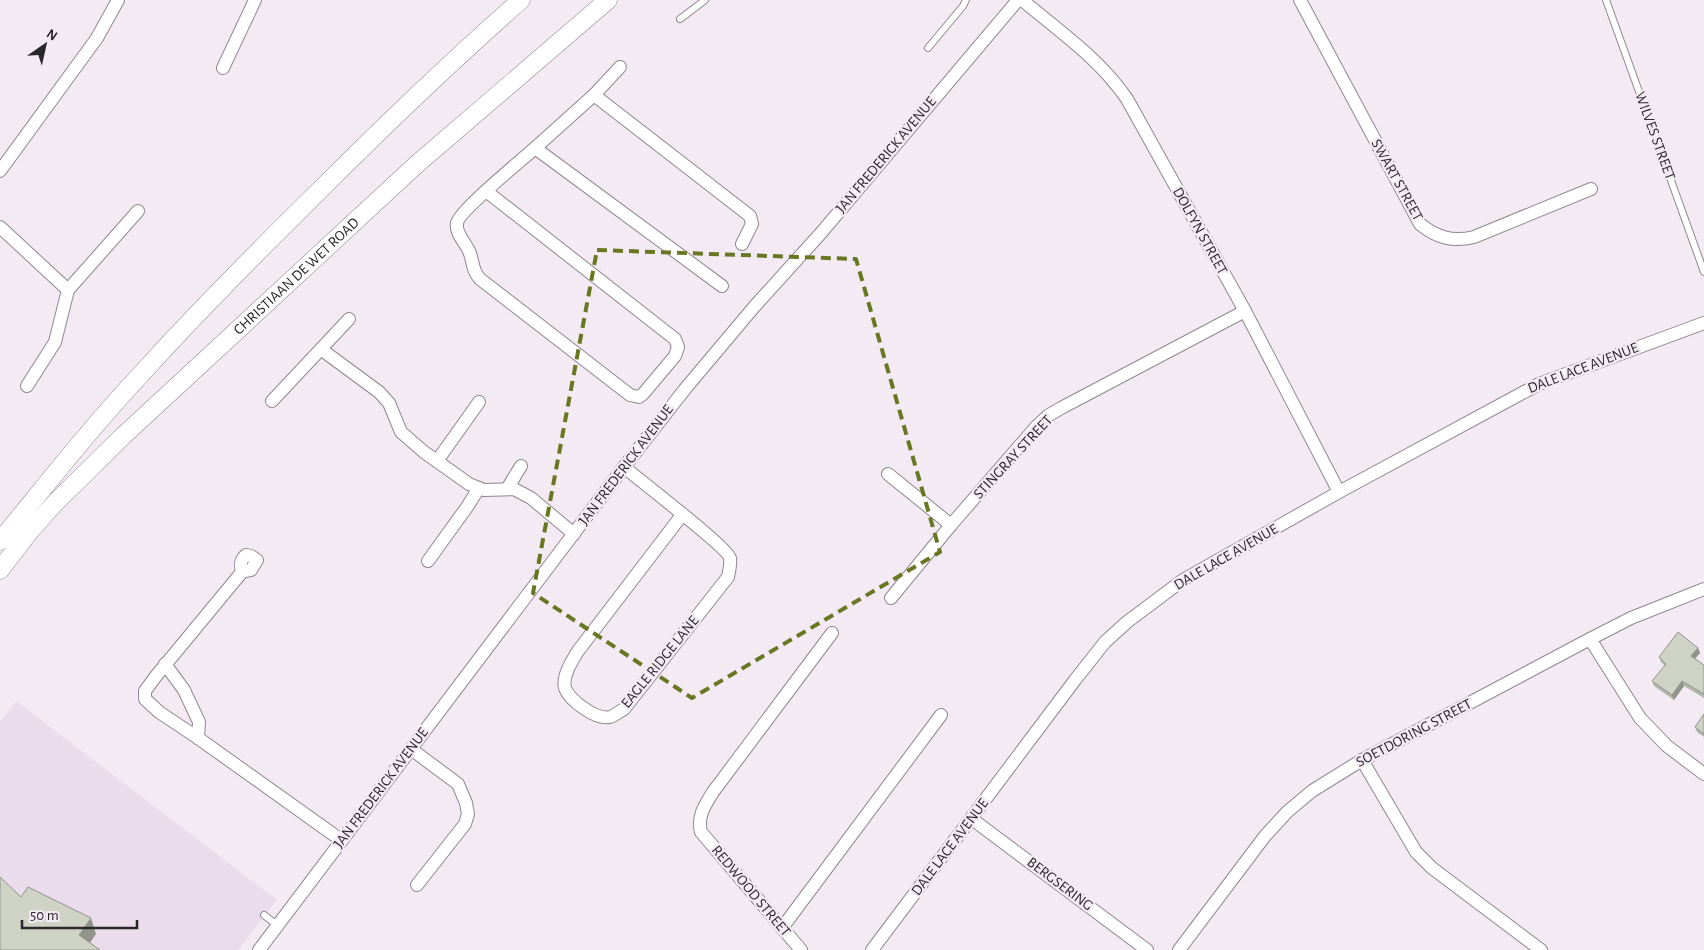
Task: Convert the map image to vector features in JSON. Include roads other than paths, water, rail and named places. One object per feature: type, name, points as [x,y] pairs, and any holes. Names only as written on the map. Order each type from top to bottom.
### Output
[{"type":"main road","points":[[0,541],[143,372],[272,236],[405,106],[521,0]]},
{"type":"main road","name":"CHRISTIAAN DE WET ROAD","points":[[0,570],[30,531],[56,502],[123,436],[417,164],[608,0]]},
{"type":"street","points":[[0,171],[97,38],[118,0]]},
{"type":"street","points":[[223,68],[256,0]]},
{"type":"street","name":"JAN FREDERICK AVENUE","points":[[259,950],[624,467],[691,382],[754,307],[821,233],[1018,0]]},
{"type":"street","name":"DOLFYN STREET","points":[[1022,0],[1096,62],[1115,82],[1127,99],[1245,311],[1339,492]]},
{"type":"street","name":"SWART STREET","points":[[1300,0],[1420,224],[1431,233],[1459,240],[1474,237],[1591,189]]},
{"type":"street","points":[[486,191],[675,339],[678,347],[674,356],[643,394],[639,397],[630,395],[476,274],[473,270],[468,250],[457,230],[458,219],[486,191],[594,95],[620,68]]},
{"type":"street","points":[[594,95],[750,216],[752,224],[742,244]]},
{"type":"street","points":[[535,148],[722,286]]},
{"type":"street","points":[[27,386],[55,342],[68,290],[138,211]]},
{"type":"street","points":[[0,227],[68,290]]},
{"type":"street","name":"STINGRAY STREET","points":[[890,598],[1036,427],[1049,415],[1245,311]]},
{"type":"street","points":[[272,401],[322,350],[349,319]]},
{"type":"street","name":"DALE LACE AVENUE","points":[[872,950],[1075,680],[1105,642],[1126,622],[1183,580],[1339,492],[1539,384],[1704,323]]},
{"type":"street","points":[[322,350],[379,392],[389,403],[401,432],[437,461],[469,484],[484,490],[514,489],[531,498],[574,534]]},
{"type":"street","points":[[437,461],[479,402]]},
{"type":"street","points":[[507,489],[510,481],[521,466]]},
{"type":"street","name":"EAGLE RIDGE LANE","points":[[624,467],[682,514],[723,548],[730,557],[728,577],[624,709],[610,717],[596,715],[571,697],[565,687],[567,671],[578,651],[682,514]]},
{"type":"street","points":[[888,474],[951,525]]},
{"type":"street","points":[[428,561],[479,488]]},
{"type":"street","points":[[242,572],[145,690],[145,699],[159,712],[341,840]]},
{"type":"street","name":"SOETDORING STREET","points":[[1179,950],[1265,836],[1312,791],[1362,760],[1590,639],[1631,618],[1704,589]]},
{"type":"street","name":"REDWOOD STREET","points":[[801,950],[701,832],[699,824],[700,816],[713,792],[832,633]]},
{"type":"street","points":[[1590,639],[1640,718],[1667,746],[1704,774]]},
{"type":"street","points":[[165,664],[184,690],[199,722],[198,738]]},
{"type":"street","points":[[782,928],[941,716]]},
{"type":"street","points":[[411,749],[458,784],[464,795],[468,814],[465,824],[417,885]]},
{"type":"street","points":[[1362,760],[1416,852],[1432,868],[1541,950]]},
{"type":"street","name":"BERGSERING","points":[[972,818],[1147,950]]},
{"type":"lane","points":[[680,19],[705,0]]},
{"type":"lane","points":[[928,48],[966,0]]},
{"type":"lane","name":"WILVES STREET","points":[[1606,0],[1704,272]]},
{"type":"lane","points":[[264,915],[277,925]]}]
